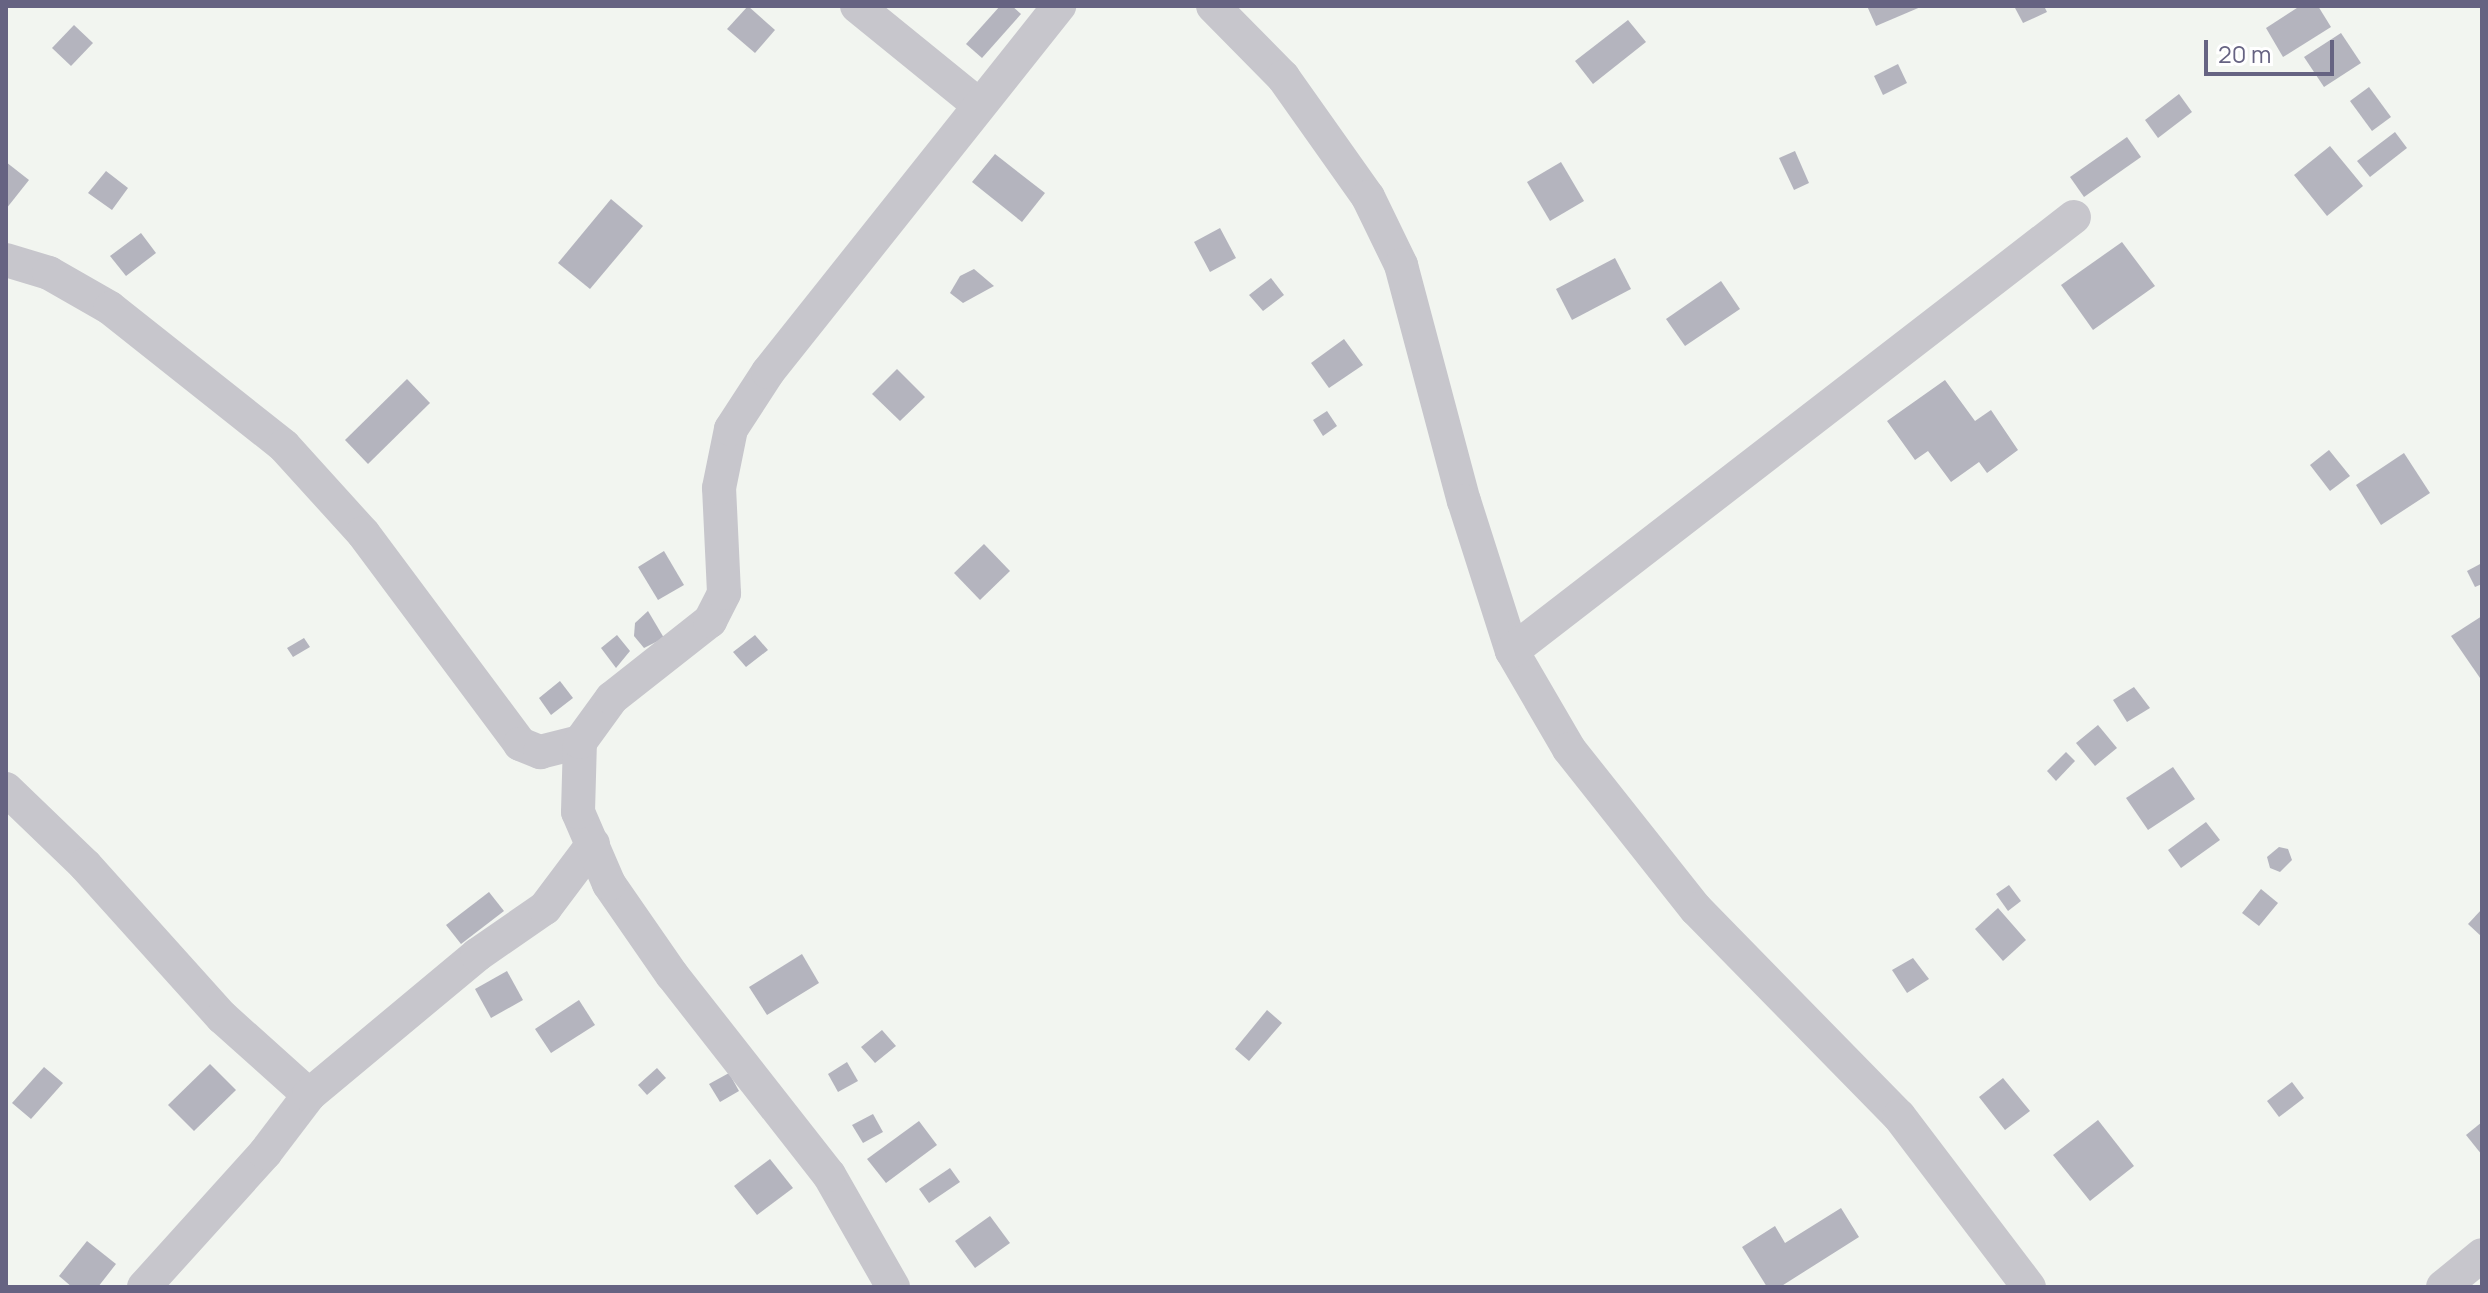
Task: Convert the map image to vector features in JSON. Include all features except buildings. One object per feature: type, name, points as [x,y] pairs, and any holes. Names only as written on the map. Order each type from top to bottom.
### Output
[{"type":"street","points":[[857,6],[979,105]]},
{"type":"street","points":[[893,1287],[829,1175],[672,975],[609,884],[578,812],[580,742],[612,698],[710,621],[724,593],[719,488],[731,429],[768,372],[1059,6]]},
{"type":"street","points":[[1213,6],[1283,77],[1368,197],[1401,265],[1464,501],[1512,651],[1569,749],[1696,909],[1899,1116],[2029,1287]]},
{"type":"street","points":[[1512,651],[2074,217]]},
{"type":"street","points":[[6,260],[49,273],[110,308],[284,446],[363,533],[520,744],[540,752],[580,742]]},
{"type":"street","points":[[6,789],[85,865],[222,1017],[309,1095]]},
{"type":"street","points":[[144,1287],[265,1153],[309,1095],[477,955],[545,908],[593,844]]},
{"type":"street","points":[[2443,1287],[2482,1255]]}]
